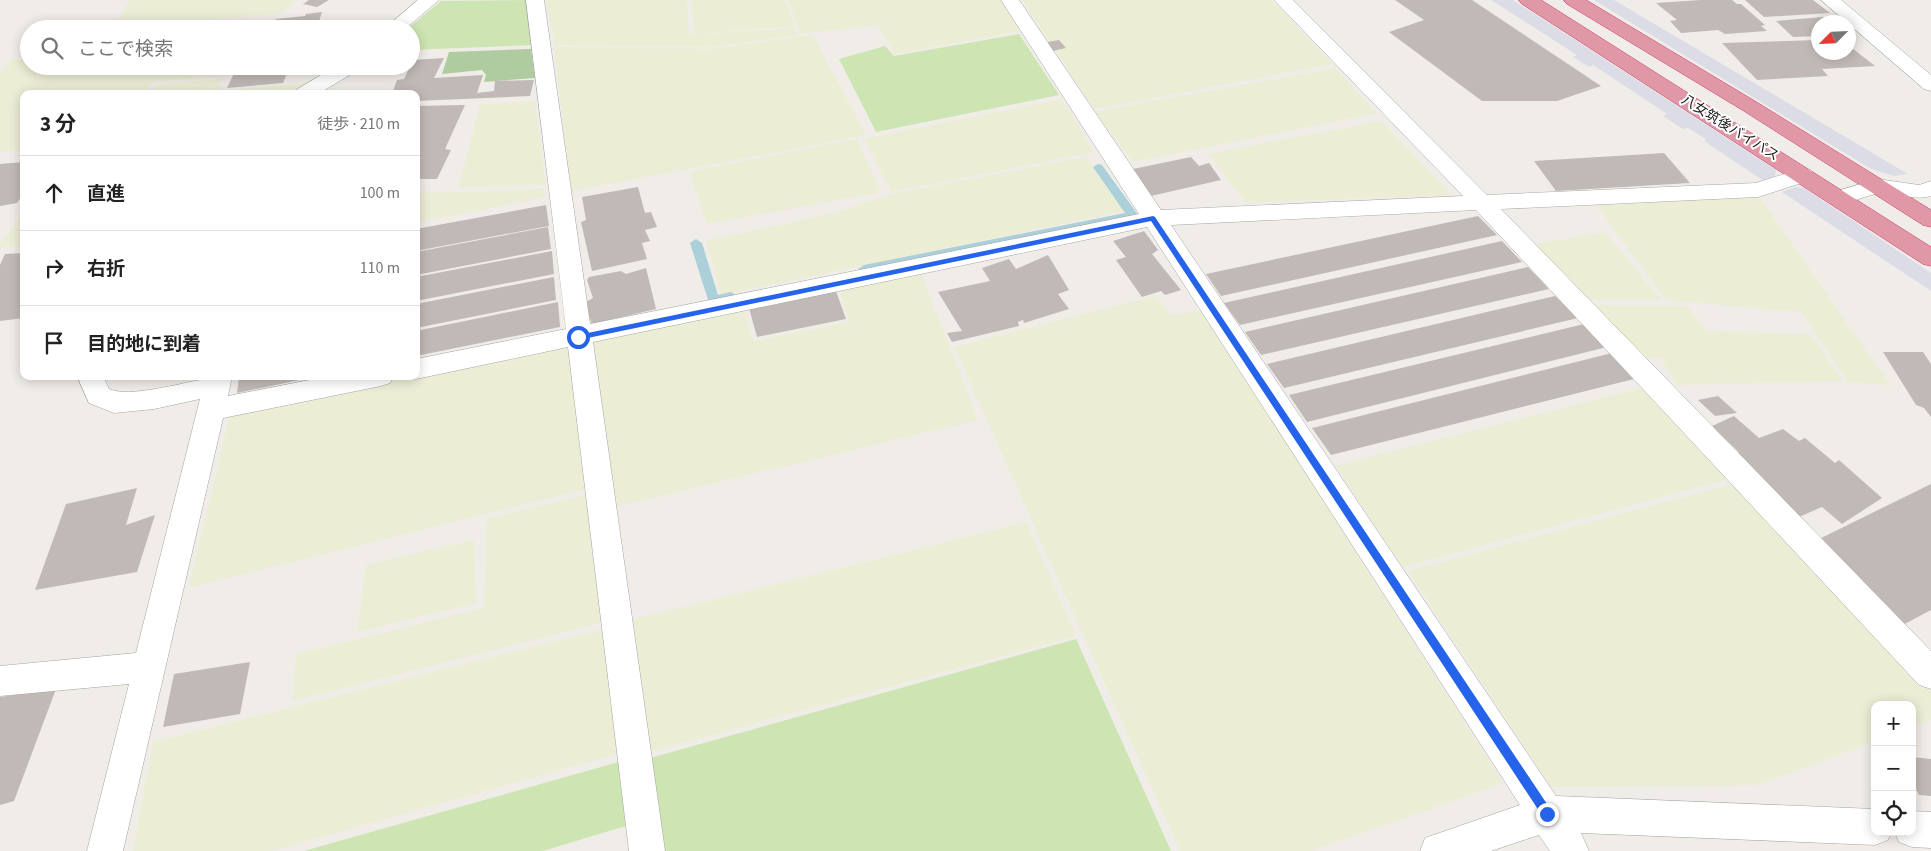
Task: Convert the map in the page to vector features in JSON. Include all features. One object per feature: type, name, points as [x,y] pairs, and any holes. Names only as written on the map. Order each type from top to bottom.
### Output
[{"type":"highway","name":"八女筑後バイパス","points":[[1528,0],[1803,174],[1931,258]]},
{"type":"highway","name":"八女筑後バイパス","points":[[1573,0],[1931,220]]},
{"type":"street","points":[[404,20],[430,0]]},
{"type":"street","points":[[535,0],[647,851]]},
{"type":"street","points":[[1010,0],[1571,851]]},
{"type":"street","points":[[1283,0],[1481,202],[1931,674]]},
{"type":"street","points":[[1830,0],[1931,85]]},
{"type":"street","points":[[310,90],[336,75]]},
{"type":"street","points":[[331,90],[344,75]]},
{"type":"street","points":[[420,368],[1153,218],[1758,190],[1803,174]]},
{"type":"street","points":[[1839,198],[1877,186],[1921,192],[1931,188]]},
{"type":"street","points":[[92,380],[98,396],[114,403],[337,380]]},
{"type":"street","points":[[105,851],[216,391]]},
{"type":"street","points":[[0,681],[150,667]]},
{"type":"street","points":[[1438,851],[1547,814],[1871,827]]},
{"type":"street","points":[[1916,829],[1931,830]]},
{"type":"green space","points":[[129,0],[297,0],[280,13],[207,20],[119,20]]},
{"type":"green space","points":[[528,0],[533,45],[420,50],[420,20],[418,20],[441,1]]},
{"type":"green space","points":[[546,0],[687,0],[689,35],[794,28],[798,35],[710,47],[555,45]]},
{"type":"green space","points":[[691,0],[785,0],[795,26],[694,34]]},
{"type":"green space","points":[[788,0],[1000,0],[1020,31],[895,54],[877,25],[801,34]]},
{"type":"green space","points":[[1022,0],[1271,0],[1333,64],[1094,109]]},
{"type":"green space","points":[[1019,34],[1059,95],[876,132],[839,59],[885,46],[894,56]]},
{"type":"green space","points":[[813,35],[866,135],[571,191],[554,47],[711,49]]},
{"type":"green space","points":[[531,49],[535,78],[484,82],[486,75],[482,70],[442,74],[449,52]]},
{"type":"green space","points":[[20,59],[20,75],[222,75],[153,82],[147,90],[20,90],[20,150],[0,152],[0,72],[11,60]]},
{"type":"green space","points":[[1335,68],[1377,113],[1133,162],[1095,112]]},
{"type":"green space","points":[[220,79],[219,90],[154,90],[158,85]]},
{"type":"green space","points":[[308,83],[297,90],[230,90]]},
{"type":"green space","points":[[1062,99],[1094,152],[891,192],[864,139]]},
{"type":"green space","points":[[535,101],[546,185],[459,187],[480,104]]},
{"type":"green space","points":[[1381,121],[1452,195],[1246,203],[1208,154]]},
{"type":"green space","points":[[857,139],[881,192],[707,224],[689,172]]},
{"type":"green space","points":[[1086,157],[1124,211],[721,295],[706,241],[830,214],[893,194]]},
{"type":"green space","points":[[543,189],[545,197],[420,222],[420,193]]},
{"type":"green space","points":[[1758,195],[1890,385],[1848,382],[1801,312],[1666,300],[1595,203]]},
{"type":"green space","points":[[20,218],[20,246],[0,248],[0,244]]},
{"type":"green space","points":[[1605,232],[1661,300],[1584,300],[1536,244]]},
{"type":"green space","points":[[920,270],[978,420],[617,506],[588,342],[744,307],[753,341],[849,322],[839,289]]},
{"type":"green space","points":[[1156,296],[1170,315],[1202,311],[1503,783],[1311,851],[1180,851],[954,347]]},
{"type":"green space","points":[[1588,305],[1687,306],[1707,331],[1811,335],[1843,381],[1677,385],[1661,358],[1637,358]]},
{"type":"green space","points":[[572,342],[590,488],[189,587],[231,410],[381,380],[420,380],[420,375]]},
{"type":"green space","points":[[1646,387],[1735,477],[1402,567],[1336,466]]},
{"type":"green space","points":[[1737,483],[1931,687],[1931,720],[1916,726],[1916,701],[1871,701],[1871,743],[1758,785],[1551,787],[1408,571]]},
{"type":"green space","points":[[587,495],[606,621],[293,701],[296,654],[484,608],[487,519]]},
{"type":"green space","points":[[1026,522],[1076,636],[649,752],[631,620]]},
{"type":"green space","points":[[474,540],[476,603],[357,632],[366,565]]},
{"type":"green space","points":[[604,629],[623,752],[271,851],[133,851],[153,742]]},
{"type":"green space","points":[[1076,639],[1171,851],[662,851],[650,758]]},
{"type":"green space","points":[[622,761],[632,824],[543,851],[304,851]]},
{"type":"shaded area","points":[[1491,0],[1513,0],[1776,170],[1775,176],[1764,181],[1704,141],[1706,139],[1688,128],[1683,129],[1663,116],[1667,114],[1593,65],[1589,67],[1573,57],[1577,55]]},
{"type":"shaded area","points":[[1594,0],[1614,0],[1908,174],[1894,176],[1871,169]]},
{"type":"shaded area","points":[[1796,187],[1804,188],[1931,273],[1931,291],[1782,192]]},
{"type":"building","points":[[309,0],[329,0],[317,7],[303,4]]},
{"type":"building","points":[[1395,0],[1472,0],[1601,86],[1557,101],[1482,101],[1389,32],[1424,20]]},
{"type":"building","points":[[1732,0],[1737,4],[1741,4],[1765,25],[1761,26],[1767,31],[1725,34],[1718,30],[1681,33],[1670,21],[1677,20],[1656,3]]},
{"type":"building","points":[[1745,0],[1813,0],[1830,13],[1764,17]]},
{"type":"building","points":[[322,12],[320,20],[275,20],[305,16],[306,14]]},
{"type":"building","points":[[1811,18],[1811,36],[1793,37],[1776,21]]},
{"type":"building","points":[[1059,40],[1066,48],[1053,51],[1047,42]]},
{"type":"building","points":[[1811,40],[1811,60],[1856,60],[1856,51],[1875,66],[1822,69],[1828,76],[1757,80],[1722,43]]},
{"type":"building","points":[[444,58],[434,78],[483,75],[477,93],[494,91],[495,81],[534,80],[530,96],[420,101],[420,90],[393,90],[397,80],[404,79],[406,75],[420,75],[420,60]]},
{"type":"building","points":[[233,75],[286,75],[283,83],[227,88]]},
{"type":"building","points":[[465,105],[445,149],[451,150],[437,179],[420,179],[420,106]]},
{"type":"building","points":[[1664,153],[1690,183],[1556,191],[1534,161]]},
{"type":"building","points":[[1191,157],[1199,166],[1209,163],[1221,180],[1151,196],[1133,169]]},
{"type":"building","points":[[20,162],[20,199],[17,203],[0,206],[0,164]]},
{"type":"building","points":[[638,187],[645,213],[651,212],[657,227],[645,230],[650,241],[642,243],[647,259],[592,271],[581,222],[586,220],[582,197]]},
{"type":"building","points":[[546,205],[549,226],[420,250],[420,228]]},
{"type":"building","points":[[1478,216],[1497,235],[1221,296],[1206,274]]},
{"type":"building","points":[[548,227],[551,249],[420,274],[420,251]]},
{"type":"building","points":[[1144,231],[1158,250],[1152,254],[1181,290],[1165,295],[1161,291],[1142,297],[1116,260],[1126,257],[1113,241]]},
{"type":"building","points":[[1502,241],[1522,262],[1240,325],[1224,303]]},
{"type":"building","points":[[552,251],[554,274],[420,300],[420,276]]},
{"type":"building","points":[[20,253],[20,318],[0,321],[0,265],[5,254]]},
{"type":"building","points":[[1048,255],[1069,290],[1058,294],[1069,309],[1024,323],[1023,320],[1018,322],[1019,326],[952,342],[947,333],[962,331],[938,292],[990,281],[982,268],[1009,259],[1016,269]]},
{"type":"building","points":[[1528,267],[1549,289],[1261,355],[1245,332]]},
{"type":"building","points":[[646,268],[656,309],[592,324],[584,303],[593,298],[587,280],[589,277],[621,271],[626,274]]},
{"type":"building","points":[[554,277],[556,300],[420,327],[420,303]]},
{"type":"building","points":[[836,291],[846,319],[757,337],[749,308]]},
{"type":"building","points":[[1555,296],[1578,318],[1284,388],[1267,364]]},
{"type":"building","points":[[558,302],[560,327],[420,355],[420,330]]},
{"type":"building","points":[[1584,324],[1607,347],[1307,422],[1289,395]]},
{"type":"building","points":[[1883,352],[1923,352],[1931,364],[1931,417],[1924,408],[1916,405]]},
{"type":"building","points":[[1612,353],[1638,378],[1331,455],[1312,428]]},
{"type":"building","points":[[239,380],[300,380],[237,393]]},
{"type":"building","points":[[1718,396],[1737,413],[1715,416],[1698,400]]},
{"type":"building","points":[[1734,416],[1759,438],[1783,429],[1799,441],[1805,438],[1835,463],[1839,460],[1882,498],[1842,524],[1822,507],[1799,517],[1736,455],[1739,452],[1712,426]]},
{"type":"building","points":[[1931,484],[1931,610],[1899,627],[1811,543]]},
{"type":"building","points":[[137,488],[126,525],[155,515],[137,572],[35,590],[66,504]]},
{"type":"building","points":[[250,662],[240,714],[163,727],[174,674]]},
{"type":"building","points":[[56,689],[14,801],[0,805],[0,697]]},
{"type":"building","points":[[1916,757],[1931,759],[1931,796],[1919,795],[1916,789]]},
{"type":"waterway","points":[[864,269],[1132,215],[1098,167]]},
{"type":"waterway","points":[[696,243],[713,300],[731,296]]},
{"type":"route","points":[[578,337],[1153,218],[1547,814]]}]
